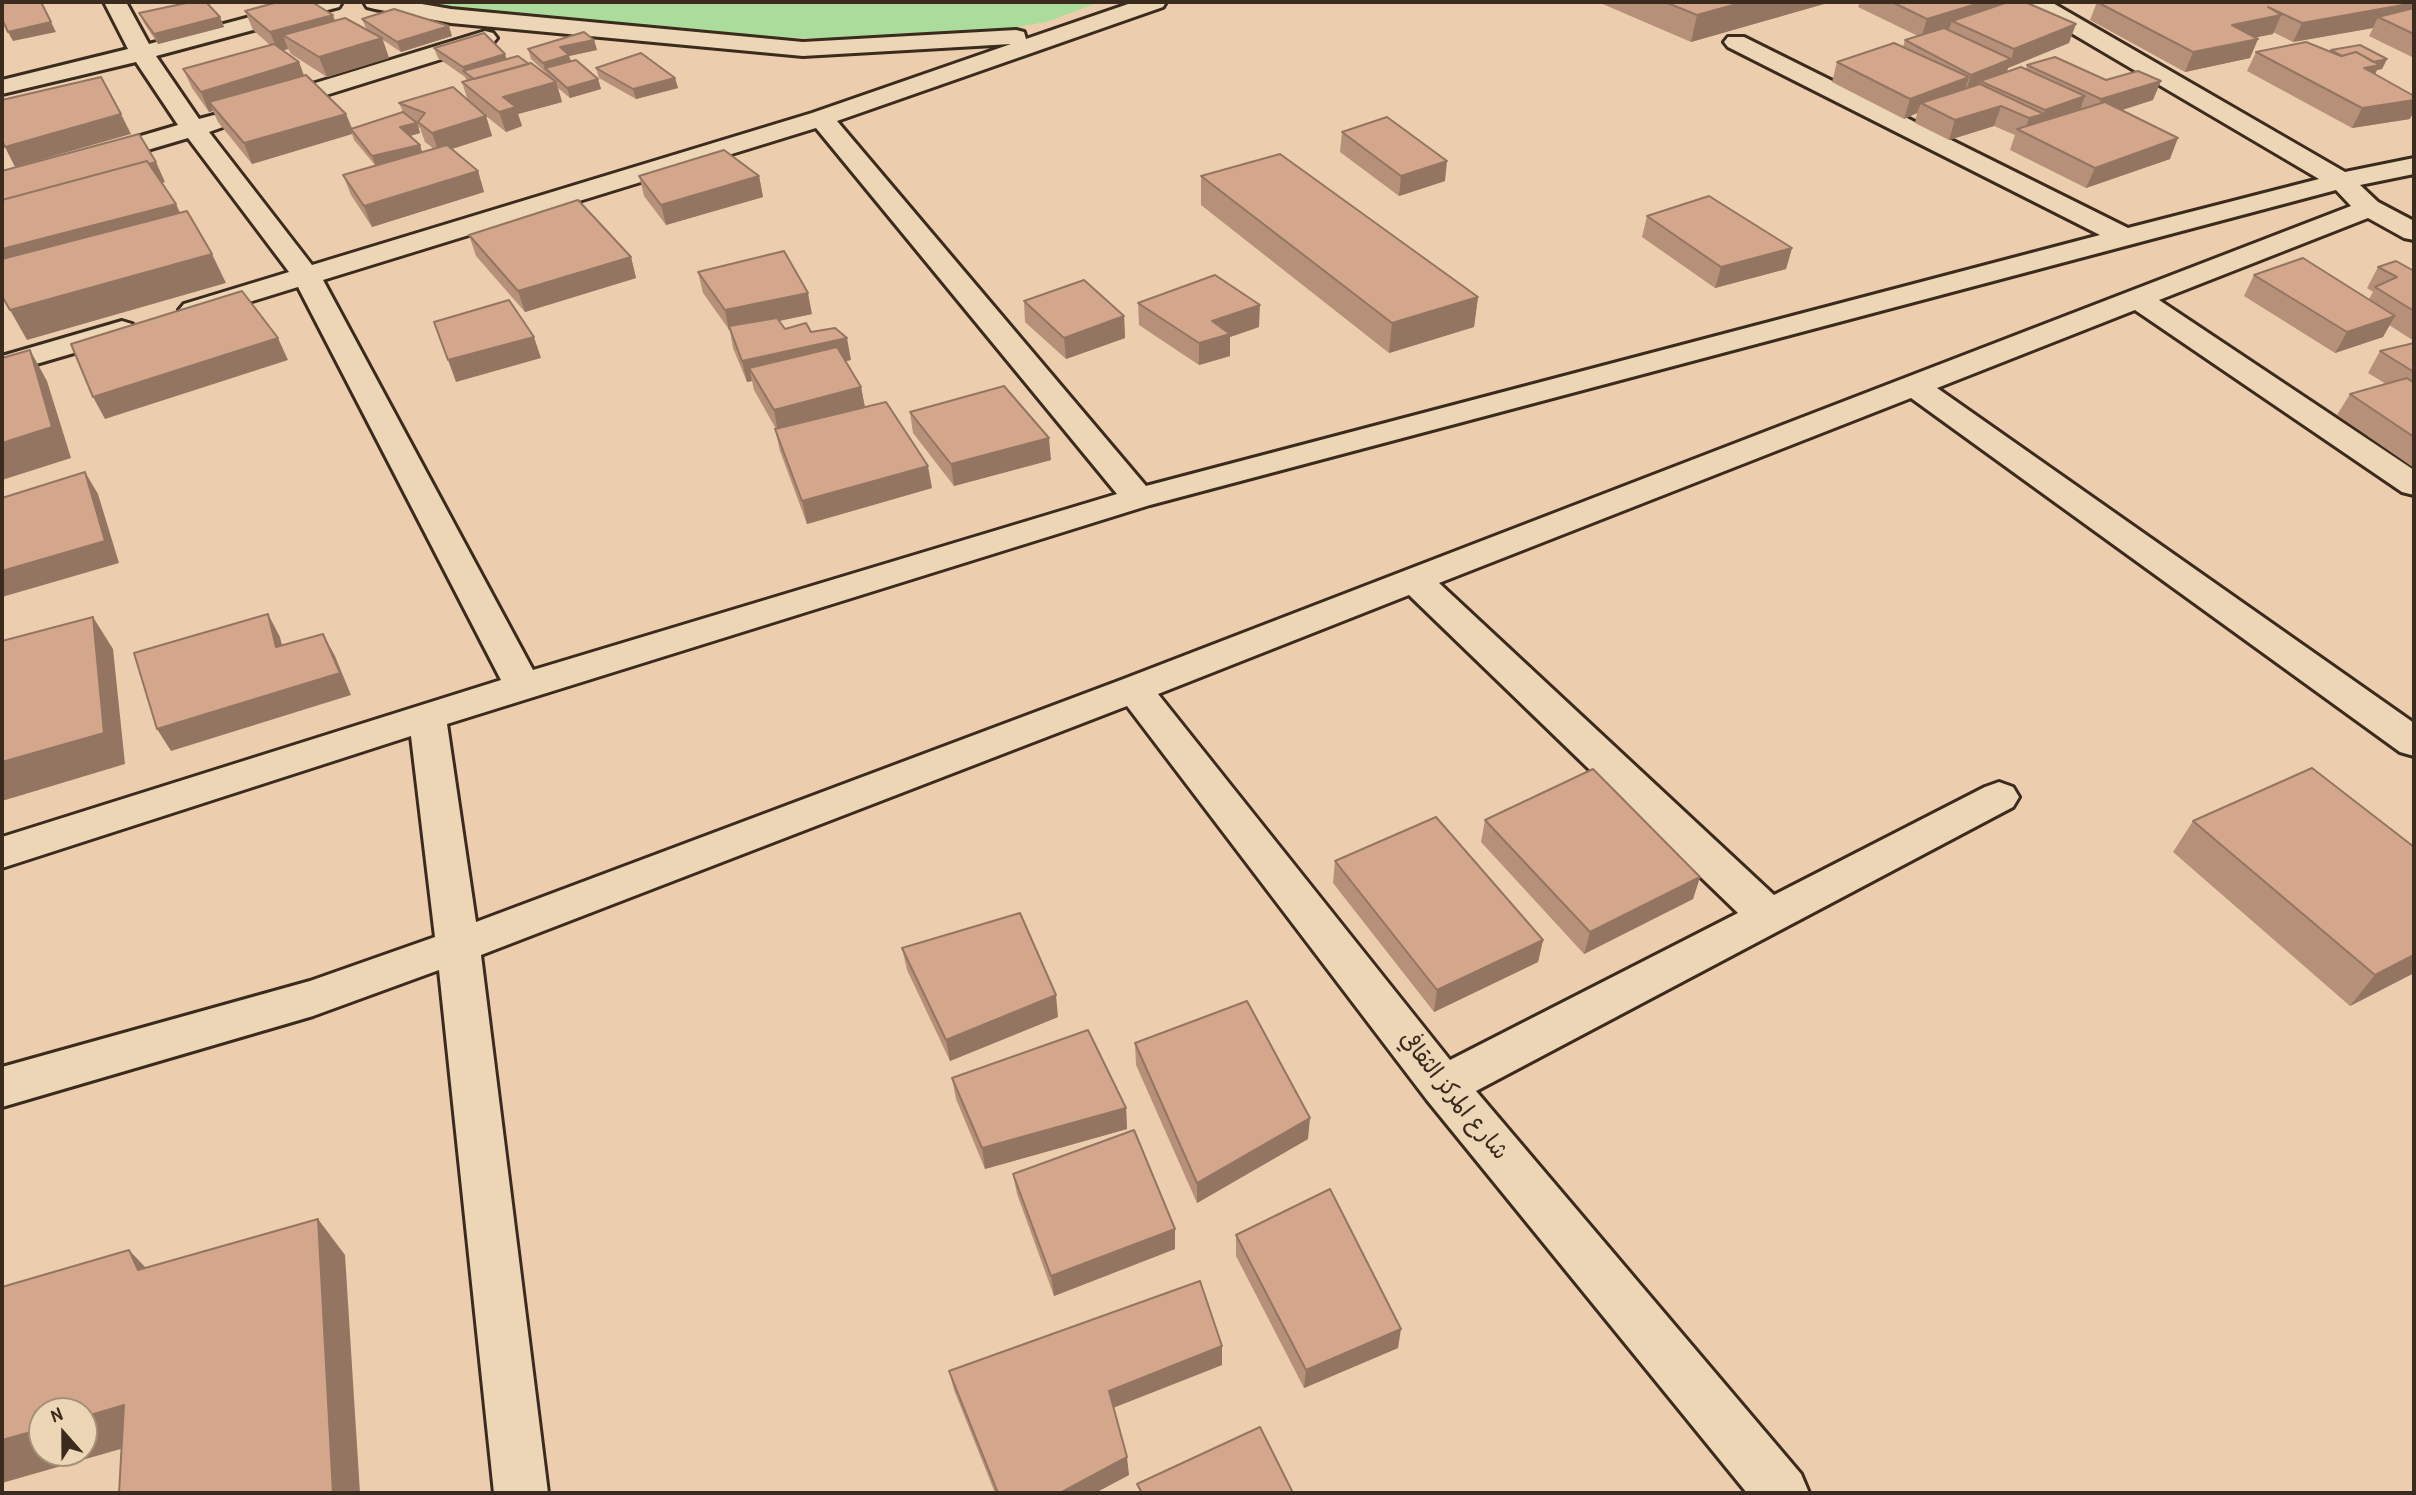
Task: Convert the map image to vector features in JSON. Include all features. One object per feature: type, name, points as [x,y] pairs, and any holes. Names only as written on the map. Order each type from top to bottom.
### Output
[{"type":"street","points":[[116,2],[142,53],[193,128],[307,277],[523,686]]},
{"type":"street","points":[[2,87],[142,53],[331,2]]},
{"type":"street","points":[[374,2],[452,16],[803,49],[1063,35]]},
{"type":"street","points":[[2,365],[307,277],[821,118],[1155,2]]},
{"type":"street","points":[[2035,2],[2341,181],[2369,208],[2414,232]]},
{"type":"street","points":[[2,185],[532,24]]},
{"type":"street","points":[[1736,42],[2125,237]]},
{"type":"street","points":[[821,118],[1138,498]]},
{"type":"street","points":[[2,852],[523,686],[1138,498],[1594,380],[2125,237],[2341,181],[2414,166]]},
{"type":"street","points":[[2,1087],[313,998],[458,946],[1134,689],[2369,208]]},
{"type":"street","points":[[2137,298],[2414,485]]},
{"type":"street","points":[[1913,385],[2414,742]]},
{"type":"street","points":[[1414,580],[1770,917]]},
{"type":"street","name":"شارع المركز الثقافي","points":[[1134,689],[1443,1086],[1783,1493]]},
{"type":"street","points":[[428,716],[458,946],[521,1493]]},
{"type":"street","points":[[1443,1086],[1999,797]]},
{"type":"green space","points":[[406,2],[1100,2],[1046,22],[995,31],[839,39],[733,36],[469,13]]},
{"type":"building","points":[[2,2],[41,2],[51,22],[8,32],[2,19]]},
{"type":"building","points":[[191,2],[206,2],[220,17],[154,34],[139,13]]},
{"type":"building","points":[[278,2],[312,2],[333,15],[270,32],[245,11]]},
{"type":"building","points":[[1665,2],[1744,2],[1697,15]]},
{"type":"building","points":[[1892,2],[1983,2],[1927,19]]},
{"type":"building","points":[[2008,2],[2025,2],[2076,24],[2014,49],[1952,21]]},
{"type":"building","points":[[2097,2],[2414,3],[2302,23],[2268,7],[2281,15],[2232,25],[2258,39],[2193,52]]},
{"type":"building","points":[[2414,8],[2414,34],[2378,17]]},
{"type":"building","points":[[394,9],[449,26],[397,42],[362,19]]},
{"type":"building","points":[[345,18],[382,38],[319,57],[283,35]]},
{"type":"building","points":[[1944,28],[2011,59],[1971,75],[1905,40]]},
{"type":"building","points":[[584,32],[594,40],[560,47],[569,55],[543,63],[528,49]]},
{"type":"building","points":[[484,33],[505,54],[463,67],[434,48]]},
{"type":"building","points":[[2306,42],[2341,56],[2356,52],[2380,65],[2364,68],[2414,96],[2414,100],[2362,108],[2256,52]]},
{"type":"building","points":[[1894,43],[1969,77],[1910,99],[1837,62]]},
{"type":"building","points":[[274,44],[299,62],[201,92],[183,69]]},
{"type":"building","points":[[2360,45],[2387,59],[2373,62],[2356,52],[2342,56],[2331,50]]},
{"type":"building","points":[[641,53],[675,78],[633,89],[596,68]]},
{"type":"building","points":[[518,56],[529,64],[474,79],[463,71]]},
{"type":"building","points":[[2055,57],[2106,80],[2138,71],[2161,81],[2101,99],[2027,65]]},
{"type":"building","points":[[576,60],[598,79],[567,88],[545,68]]},
{"type":"building","points":[[531,63],[556,82],[503,97],[516,107],[499,112],[462,82]]},
{"type":"building","points":[[2021,67],[2085,96],[2045,110],[1980,81]]},
{"type":"building","points":[[306,75],[346,114],[244,143],[209,102]]},
{"type":"building","points":[[101,77],[121,114],[5,147],[2,140],[2,100]]},
{"type":"building","points":[[1980,84],[2044,114],[2029,118],[2001,106],[1955,120],[1921,103]]},
{"type":"building","points":[[453,87],[486,116],[432,133],[418,122],[425,113],[399,103]]},
{"type":"building","points":[[2105,102],[2178,138],[2095,168],[2017,129]]},
{"type":"building","points":[[403,112],[417,123],[400,127],[420,145],[372,156],[351,129]]},
{"type":"building","points":[[1387,117],[1447,161],[1401,176],[1342,132]]},
{"type":"building","points":[[139,134],[156,162],[149,164],[147,161],[2,200],[2,171]]},
{"type":"building","points":[[447,145],[478,171],[364,206],[343,175]]},
{"type":"building","points":[[724,150],[759,176],[661,205],[639,176]]},
{"type":"building","points":[[1280,154],[1478,297],[1392,323],[1201,176]]},
{"type":"building","points":[[147,161],[176,204],[2,249],[2,200]]},
{"type":"building","points":[[1709,196],[1792,248],[1721,267],[1647,216]]},
{"type":"building","points":[[578,200],[631,257],[518,291],[469,235]]},
{"type":"building","points":[[187,211],[212,254],[10,310],[2,296],[2,259]]},
{"type":"building","points":[[784,251],[808,293],[725,310],[698,272]]},
{"type":"building","points":[[2303,258],[2395,316],[2347,332],[2254,275]]},
{"type":"building","points":[[2396,261],[2414,271],[2414,311],[2375,287],[2397,277],[2378,267]]},
{"type":"building","points":[[1215,275],[1260,305],[1212,321],[1230,334],[1199,343],[1138,303]]},
{"type":"building","points":[[1084,280],[1124,316],[1064,338],[1024,301]]},
{"type":"building","points":[[242,291],[278,338],[93,397],[71,344]]},
{"type":"building","points":[[509,300],[534,337],[448,360],[434,322]]},
{"type":"building","points":[[777,318],[785,329],[806,323],[811,332],[835,328],[847,338],[742,361],[729,326]]},
{"type":"building","points":[[2414,343],[2414,372],[2380,351]]},
{"type":"building","points":[[837,347],[861,387],[774,410],[749,368]]},
{"type":"building","points":[[30,350],[52,427],[2,443],[2,358]]},
{"type":"building","points":[[2407,378],[2414,383],[2414,437],[2350,394]]},
{"type":"building","points":[[1004,386],[1049,438],[951,464],[910,412]]},
{"type":"building","points":[[886,402],[928,466],[802,501],[775,429]]},
{"type":"building","points":[[85,472],[105,541],[2,571],[2,498]]},
{"type":"building","points":[[268,614],[276,647],[323,634],[340,673],[157,729],[134,653]]},
{"type":"building","points":[[93,617],[104,733],[2,762],[2,641]]},
{"type":"building","points":[[2312,768],[2414,847],[2414,955],[2375,975],[2193,821]]},
{"type":"building","points":[[1593,769],[1700,877],[1590,932],[1485,820]]},
{"type":"building","points":[[1436,817],[1543,940],[1437,990],[1335,861]]},
{"type":"building","points":[[1020,913],[1056,995],[946,1040],[902,948]]},
{"type":"building","points":[[1247,1001],[1310,1118],[1197,1183],[1135,1043]]},
{"type":"building","points":[[1088,1030],[1126,1108],[982,1148],[952,1078]]},
{"type":"building","points":[[1134,1130],[1175,1229],[1051,1276],[1013,1174]]},
{"type":"building","points":[[1330,1189],[1401,1329],[1306,1370],[1236,1235]]},
{"type":"building","points":[[318,1219],[333,1493],[119,1493],[124,1405],[98,1413],[98,1397],[28,1397],[28,1433],[2,1440],[2,1287],[129,1250],[138,1270]]},
{"type":"building","points":[[1200,1281],[1222,1346],[1109,1391],[1127,1457],[1060,1493],[998,1493],[949,1371]]},
{"type":"building","points":[[1260,1427],[1293,1493],[1142,1493],[1137,1484]]}]
